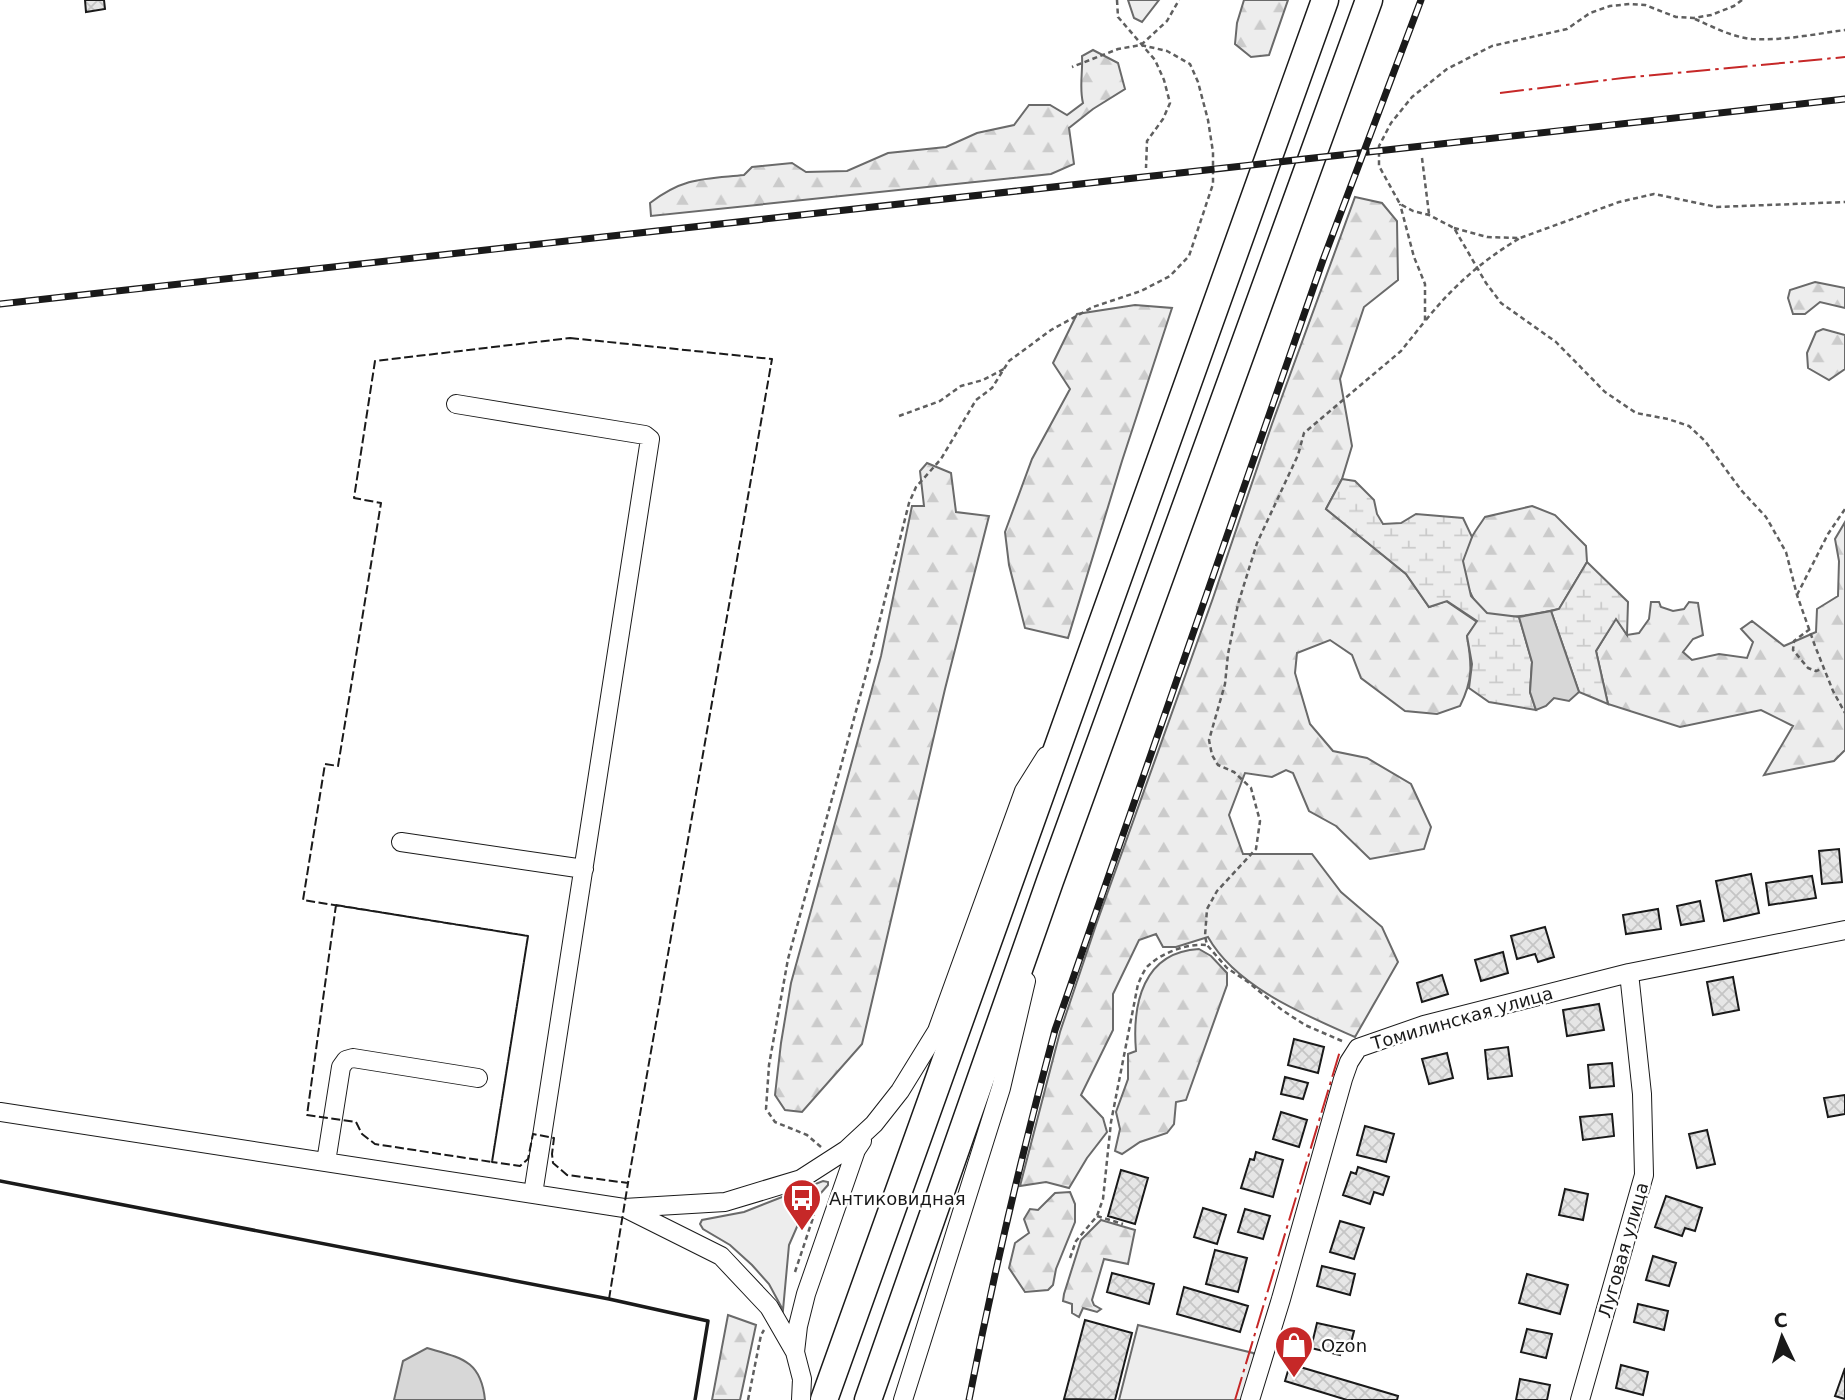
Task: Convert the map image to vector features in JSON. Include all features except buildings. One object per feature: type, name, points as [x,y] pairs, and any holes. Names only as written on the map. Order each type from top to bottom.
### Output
[{"type":"highway","points":[[824,1400],[1325,0]]},
{"type":"highway","points":[[869,1400],[1050,881],[1369,0]]},
{"type":"street","points":[[456,404],[645,435],[650,439],[533,1194]]},
{"type":"street","points":[[795,1352],[797,1326],[806,1294],[856,1150],[900,1091],[937,1031],[1024,792],[1063,728]]},
{"type":"street","points":[[401,842],[584,869]]},
{"type":"street","points":[[904,1398],[1001,1088],[1050,881]]},
{"type":"street","name":"Томилинская улица","points":[[1250,1400],[1343,1079],[1358,1048],[1424,1025],[1629,972],[1845,930]]},
{"type":"street","name":"Луговая улица","points":[[1580,1400],[1644,1175],[1643,1094],[1629,972]]},
{"type":"street","points":[[326,1162],[341,1067],[346,1060],[353,1058],[478,1078]]},
{"type":"street","points":[[0,1112],[624,1208],[726,1202],[801,1179],[846,1150],[874,1124]]},
{"type":"street","points":[[624,1208],[721,1256],[769,1307],[795,1352],[802,1379],[801,1400]]},
{"type":"path","points":[[1117,0],[1118,17],[1155,60],[1170,103],[1163,119],[1147,141],[1146,168]]},
{"type":"path","points":[[1142,45],[1167,21],[1179,0]]},
{"type":"path","points":[[1633,0],[1676,17],[1694,18],[1723,10],[1742,0]]},
{"type":"path","points":[[1425,321],[1425,284],[1414,257],[1401,204],[1379,166],[1379,146],[1391,123],[1421,90],[1447,69],[1492,46],[1567,29],[1590,13],[1611,6],[1645,5]]},
{"type":"path","points":[[1694,18],[1721,31],[1751,39],[1845,30]]},
{"type":"path","points":[[822,1148],[807,1135],[775,1122],[766,1109],[769,1065],[789,958],[915,487],[941,459],[976,400],[992,388],[1009,361],[1051,330],[1093,307],[1141,291],[1170,276],[1189,256],[1213,184],[1213,152],[1208,120],[1198,82],[1189,64],[1167,51],[1142,45],[1118,49],[1072,66]]},
{"type":"path","points":[[1422,158],[1429,215]]},
{"type":"path","points":[[1358,1048],[1305,1025],[1282,1010],[1227,968],[1207,945],[1205,936],[1207,909],[1217,891],[1256,849],[1260,821],[1251,788],[1234,772],[1218,765],[1212,755],[1209,740],[1225,684],[1238,604],[1257,543],[1298,455],[1304,432],[1401,351],[1447,293],[1478,266],[1520,237],[1619,202],[1654,194],[1717,207],[1845,202]]},
{"type":"path","points":[[1401,204],[1454,228],[1486,237],[1520,237]]},
{"type":"path","points":[[1454,228],[1486,284],[1501,303],[1556,342],[1605,392],[1636,413],[1689,426],[1705,441],[1741,490],[1766,517],[1786,552],[1797,595],[1833,691],[1845,713]]},
{"type":"path","points":[[899,416],[940,401],[961,386],[983,380],[1004,369]]},
{"type":"path","points":[[1797,595],[1828,534],[1845,509]]},
{"type":"path","points":[[1810,629],[1794,641],[1793,650],[1808,668],[1816,671],[1825,668]]},
{"type":"path","points":[[1070,1258],[1076,1241],[1097,1216],[1106,1181],[1111,1122],[1138,984],[1148,965],[1168,953],[1186,947],[1207,945]]},
{"type":"path","points":[[1097,1216],[1123,1224]]},
{"type":"path","points":[[748,1400],[761,1335],[766,1327]]},
{"type":"shaded area","points":[[1551,611],[1579,692],[1569,701],[1554,698],[1546,706],[1536,710],[1530,692],[1532,662],[1519,617]]},
{"type":"shaded area","points":[[823,1181],[828,1182],[828,1185],[803,1213],[789,1245],[783,1310],[769,1284],[752,1265],[700,1224],[702,1220],[744,1212]]},
{"type":"shaded area","points":[[1138,1325],[1253,1353],[1257,1357],[1243,1400],[1119,1400]]},
{"type":"shaded area","points":[[427,1348],[459,1358],[474,1369],[483,1387],[485,1400],[394,1400],[403,1361]]},
{"type":"green space","points":[[1128,0],[1159,0],[1142,22],[1134,18]]},
{"type":"green space","points":[[1244,0],[1288,0],[1269,55],[1251,57],[1235,44],[1237,23]]},
{"type":"green space","points":[[1093,50],[1118,63],[1125,89],[1069,128],[1074,164],[1051,174],[651,216],[650,203],[673,188],[695,181],[744,175],[752,167],[792,163],[806,172],[847,171],[888,153],[946,147],[977,133],[1014,125],[1029,105],[1050,105],[1067,115],[1083,103],[1082,56]]},
{"type":"green space","points":[[1355,197],[1382,203],[1397,221],[1398,280],[1364,307],[1340,379],[1352,446],[1342,479],[1326,509],[1406,574],[1429,607],[1446,601],[1477,622],[1467,636],[1469,680],[1460,706],[1437,714],[1405,711],[1361,678],[1352,655],[1330,640],[1297,653],[1295,673],[1310,724],[1333,751],[1367,758],[1411,784],[1431,827],[1424,849],[1370,859],[1336,826],[1309,811],[1293,773],[1286,770],[1272,777],[1245,773],[1229,815],[1243,854],[1312,854],[1341,892],[1382,927],[1398,962],[1355,1037],[1273,998],[1236,971],[1220,955],[1208,937],[1176,947],[1163,947],[1156,934],[1139,940],[1113,994],[1113,1030],[1081,1095],[1103,1118],[1107,1132],[1069,1188],[1046,1182],[1020,1186],[1060,1032],[1096,925],[1272,424]]},
{"type":"green space","points":[[1815,282],[1845,288],[1845,308],[1820,302],[1805,314],[1793,314],[1788,298],[1790,290]]},
{"type":"green space","points":[[1135,305],[1172,308],[1068,638],[1025,628],[1009,565],[1005,532],[1032,459],[1070,389],[1053,363],[1077,314]]},
{"type":"green space","points":[[1823,329],[1845,335],[1845,369],[1829,380],[1808,368],[1807,353],[1816,332]]},
{"type":"green space","points":[[927,463],[951,473],[956,512],[989,516],[945,689],[862,1044],[802,1112],[785,1110],[775,1095],[791,983],[881,656],[912,506],[924,506],[920,471]]},
{"type":"green space","points":[[1342,479],[1355,481],[1374,500],[1377,514],[1383,524],[1401,523],[1416,514],[1463,518],[1472,537],[1463,561],[1471,596],[1487,613],[1519,617],[1532,662],[1530,692],[1536,710],[1489,702],[1469,688],[1472,664],[1467,636],[1477,621],[1447,601],[1429,607],[1406,574],[1326,509]]},
{"type":"green space","points":[[1532,506],[1555,515],[1586,546],[1587,562],[1559,609],[1513,617],[1488,614],[1473,598],[1467,583],[1463,568],[1466,550],[1485,517]]},
{"type":"green space","points":[[1845,522],[1845,750],[1834,761],[1764,775],[1793,726],[1761,710],[1680,727],[1608,704],[1596,651],[1616,618],[1627,635],[1639,633],[1649,619],[1651,602],[1659,602],[1661,607],[1673,611],[1684,609],[1689,602],[1698,603],[1703,635],[1693,639],[1683,652],[1692,660],[1719,654],[1747,658],[1753,642],[1741,629],[1752,621],[1784,646],[1816,632],[1817,609],[1838,596],[1839,561],[1835,539]]},
{"type":"green space","points":[[1587,562],[1628,602],[1627,635],[1616,619],[1596,651],[1608,704],[1579,692],[1551,611],[1559,609]]},
{"type":"green space","points":[[1199,949],[1211,956],[1227,973],[1227,985],[1186,1100],[1176,1102],[1174,1124],[1167,1133],[1140,1142],[1122,1154],[1115,1151],[1120,1129],[1116,1112],[1128,1079],[1128,1054],[1136,1051],[1139,999],[1153,970],[1165,960],[1180,952]]},
{"type":"green space","points":[[1070,1192],[1075,1204],[1075,1222],[1056,1269],[1053,1285],[1048,1290],[1025,1292],[1009,1268],[1015,1243],[1029,1233],[1024,1219],[1030,1209],[1038,1210],[1055,1193]]},
{"type":"green space","points":[[1101,1220],[1135,1230],[1128,1264],[1104,1259],[1092,1300],[1094,1305],[1101,1309],[1097,1312],[1083,1308],[1079,1317],[1072,1313],[1072,1304],[1063,1301],[1064,1294],[1081,1240]]},
{"type":"green space","points":[[728,1315],[756,1325],[740,1400],[712,1400]]},
{"type":"railway","points":[[969,1400],[1009,1215],[1055,1030],[1323,260],[1421,0]]},
{"type":"railway","points":[[0,304],[1845,99]]},
{"type":"fence","points":[[570,338],[772,359],[628,1183],[567,1175],[553,1163],[554,1138],[533,1134],[528,1159],[520,1166],[492,1162],[528,936],[303,900],[325,764],[338,766],[381,503],[354,498],[375,361],[570,338]]},
{"type":"fence","points":[[336,905],[528,936],[492,1162],[375,1144],[362,1134],[356,1122],[307,1115],[336,905]]},
{"type":"fence","points":[[609,1299],[628,1183]]},
{"type":"wall","points":[[0,1181],[609,1299],[708,1321],[695,1400]]},
{"type":"power","points":[[1500,93],[1623,78],[1845,57]]},
{"type":"power","points":[[1235,1400],[1340,1051]]},
{"type":"place","name":"Антиковидная","points":[[802,1232]]},
{"type":"place","name":"Ozon","points":[[1294,1379]]}]
